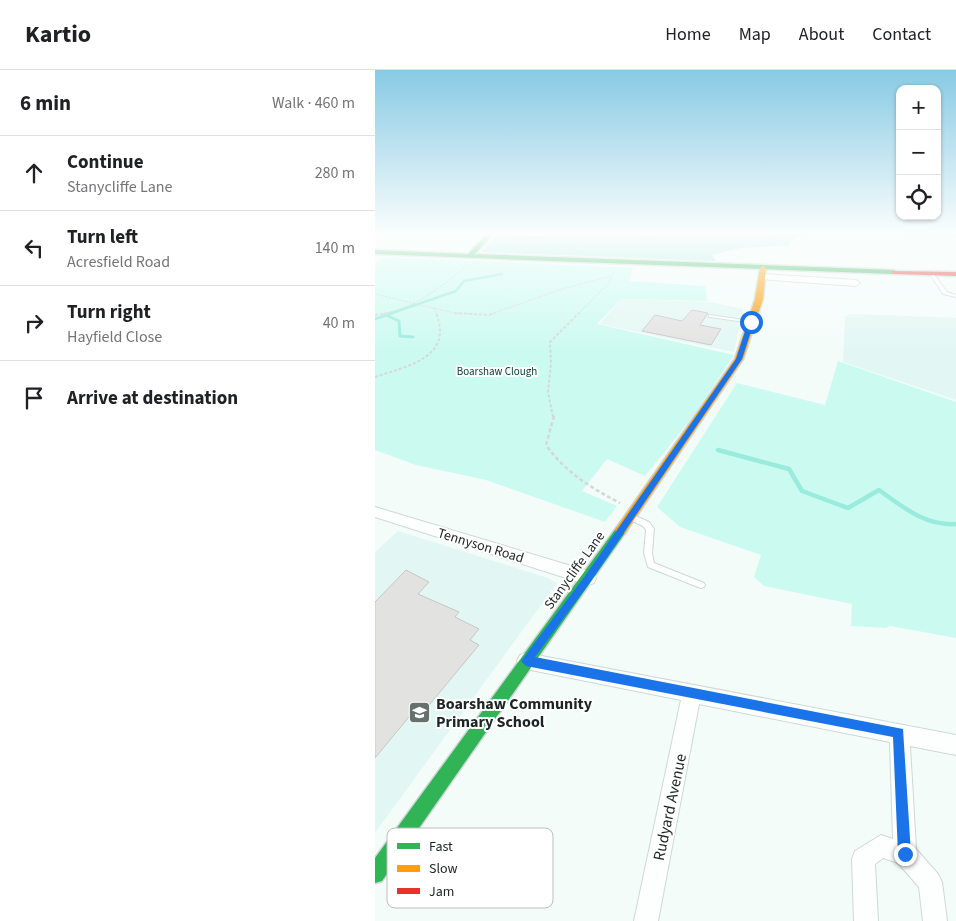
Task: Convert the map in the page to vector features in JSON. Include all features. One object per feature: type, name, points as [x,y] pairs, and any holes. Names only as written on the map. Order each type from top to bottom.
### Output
[{"type":"main road","points":[[757,273],[956,274]]},
{"type":"main road","name":"Stanycliffe Lane","points":[[408,828],[526,661],[588,578],[739,359],[759,299],[762,273]]},
{"type":"main road","name":"Stanycliffe Lane","points":[[375,874],[387,857]]},
{"type":"street","points":[[762,273],[856,283]]},
{"type":"street","name":"Tennyson Road","points":[[375,512],[588,578]]},
{"type":"street","points":[[526,661],[956,745]]},
{"type":"street","name":"Rudyard Avenue","points":[[646,921],[692,694]]},
{"type":"street","points":[[899,733],[905,854]]},
{"type":"street","points":[[866,921],[863,859],[881,846],[905,854],[930,882],[935,921]]},
{"type":"lane","points":[[932,274],[945,293],[956,296]]},
{"type":"lane","points":[[711,316],[751,322]]},
{"type":"lane","points":[[632,514],[651,529],[647,553],[651,565],[659,570],[701,585]]},
{"type":"path","points":[[375,315],[384,314],[417,302],[459,273]]},
{"type":"path","points":[[375,294],[417,302],[461,314],[489,315],[562,289],[612,276],[609,283],[549,342],[551,364],[548,392],[554,414],[546,446],[557,462],[586,486],[632,514]]},
{"type":"path","points":[[375,377],[427,358],[437,350],[443,328],[434,308]]},
{"type":"shaded area","points":[[621,299],[710,302],[743,309],[734,352],[600,324]]},
{"type":"shaded area","points":[[851,314],[956,318],[956,400],[843,362],[845,317]]},
{"type":"shaded area","name":"Boarshaw Community Primary School","points":[[398,531],[548,578],[557,583],[375,833],[375,552]]},
{"type":"green space","name":"Boarshaw Clough","points":[[375,273],[632,273],[629,281],[705,286],[707,301],[621,299],[597,324],[734,355],[694,415],[645,476],[607,459],[582,491],[617,506],[605,522],[486,480],[416,465],[375,450]]},
{"type":"green space","points":[[838,361],[956,402],[956,638],[890,626],[886,628],[851,626],[852,604],[764,586],[754,577],[761,555],[680,527],[657,507],[737,383],[825,405]]},
{"type":"building","points":[[692,310],[708,313],[700,325],[721,329],[711,345],[642,331],[655,315],[682,321]]},
{"type":"building","points":[[406,570],[429,582],[418,594],[459,612],[455,617],[479,629],[470,640],[479,645],[415,722],[409,717],[375,758],[375,602]]},
{"type":"waterway","points":[[389,314],[456,291],[464,281],[502,274]]},
{"type":"waterway","points":[[375,319],[392,313]]},
{"type":"waterway","points":[[388,316],[399,321],[400,336],[413,337]]},
{"type":"waterway","points":[[718,450],[789,469],[802,491],[848,508],[879,490],[924,519],[945,524],[956,524]]},
{"type":"traffic: fast","points":[[408,828],[621,530]]},
{"type":"traffic: fast","points":[[375,874],[387,857]]},
{"type":"traffic: slow","points":[[621,530],[739,359],[759,299],[762,273]]},
{"type":"traffic: jam","points":[[916,273],[956,274]]},
{"type":"place","name":"Boarshaw Community Primary School","points":[[420,712]]},
{"type":"route","points":[[751,322],[739,359],[588,578],[526,661],[899,733],[905,854]]}]
